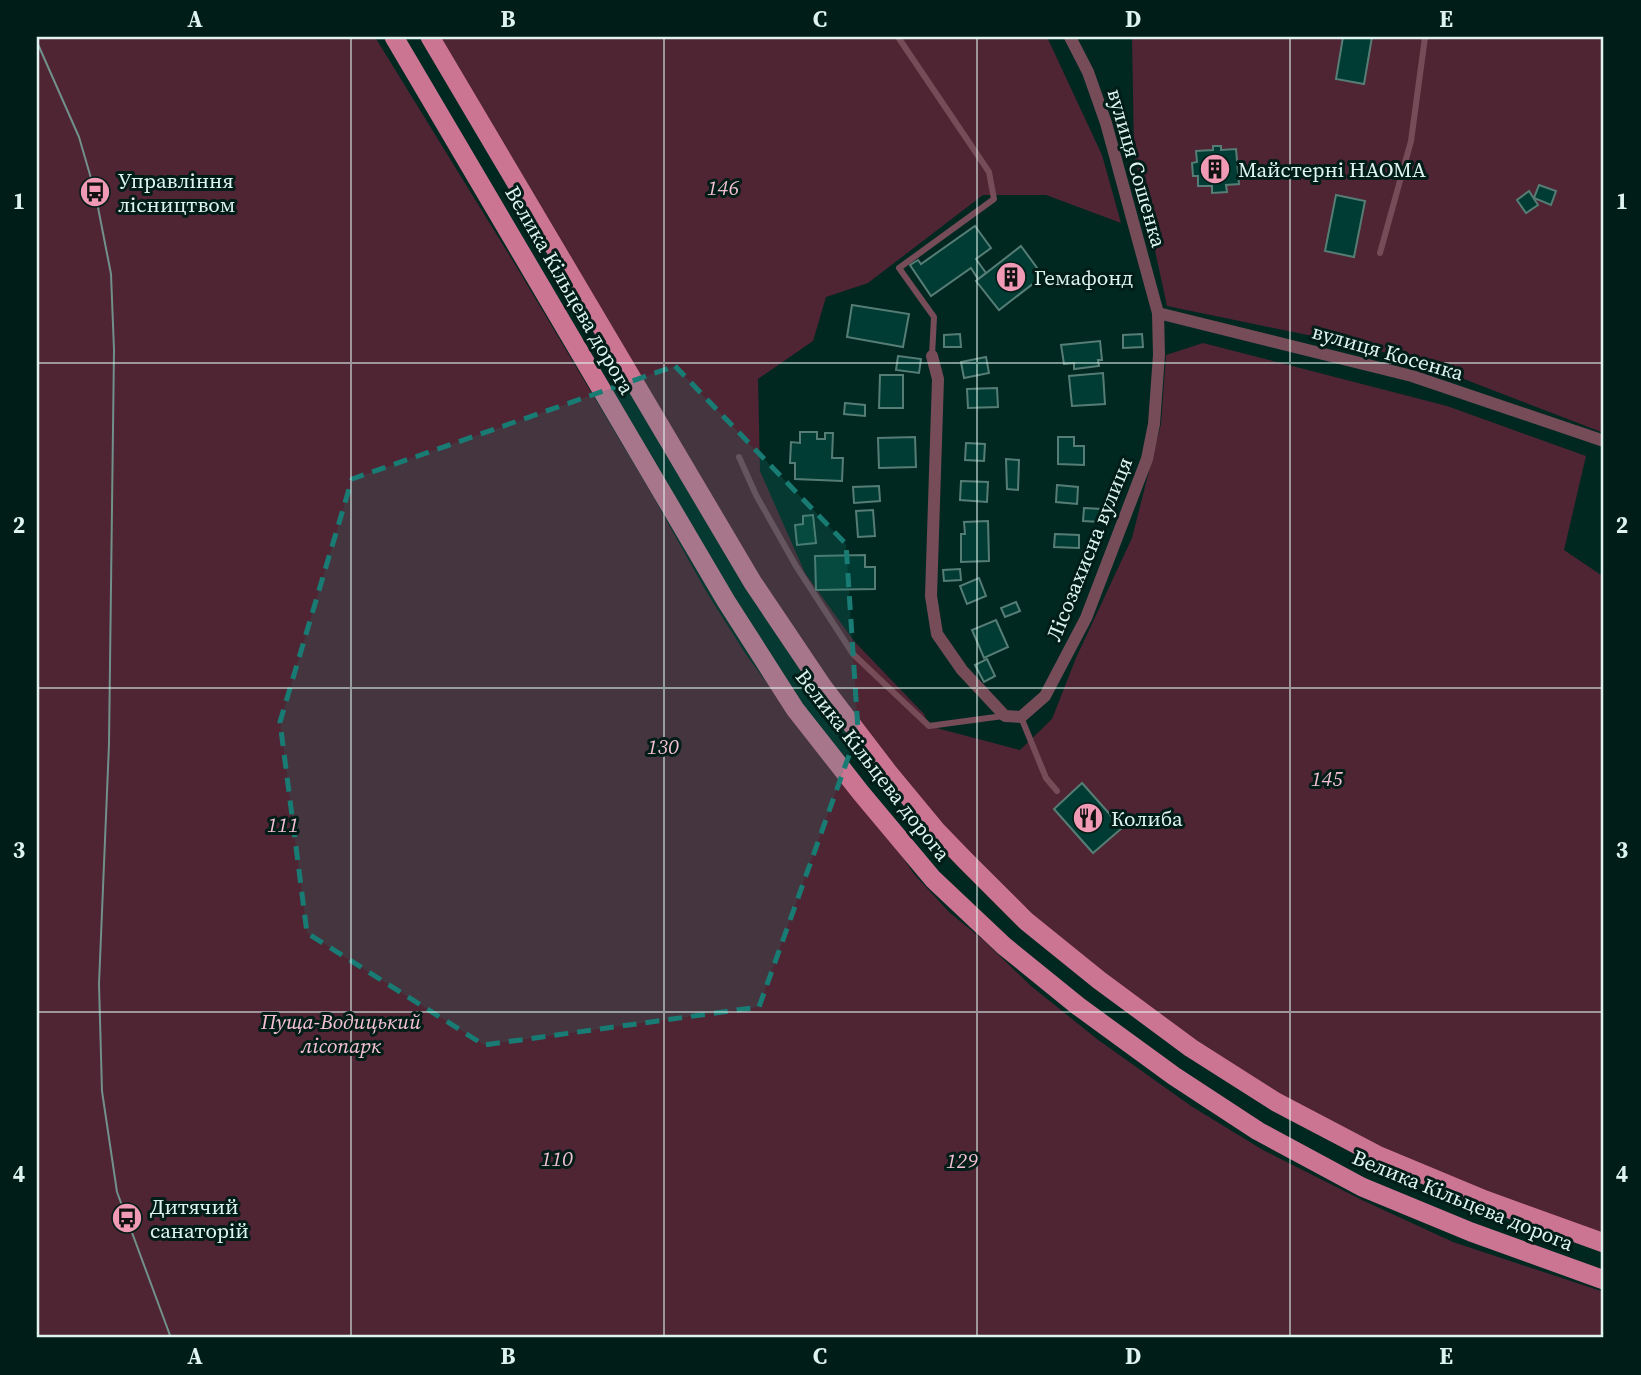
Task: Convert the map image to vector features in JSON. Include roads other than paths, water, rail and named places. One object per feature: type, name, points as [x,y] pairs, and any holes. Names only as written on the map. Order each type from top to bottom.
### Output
[{"type":"main road","name":"Велика Кільцева дорога","points":[[394,37],[726,601],[795,709],[860,793],[933,878],[1004,946],[1078,1006],[1174,1076],[1258,1131],[1362,1187],[1471,1233],[1604,1280]]},
{"type":"main road","name":"Велика Кільцева дорога","points":[[430,37],[753,583],[823,687],[888,772],[965,860],[1026,921],[1099,979],[1191,1048],[1276,1102],[1377,1155],[1485,1200],[1604,1243]]},
{"type":"street","name":"вулиця Сошенка","points":[[1070,37],[1088,72],[1106,122],[1158,313]]},
{"type":"street","name":"вулиця Косенка","points":[[1158,313],[1412,376],[1604,441]]},
{"type":"street","name":"Лісозахисна вулиця","points":[[1021,718],[1045,696],[1086,618],[1147,459],[1154,425],[1159,355],[1158,313]]},
{"type":"street","points":[[932,356],[938,379],[931,596],[937,634],[962,670],[1005,716],[1021,718]]},
{"type":"lane","points":[[898,37],[989,172],[994,198],[899,268],[934,317],[932,356]]},
{"type":"lane","points":[[1380,253],[1411,141],[1425,37]]},
{"type":"lane","points":[[739,457],[756,495],[796,566],[853,654],[929,726],[1005,716]]},
{"type":"lane","points":[[1021,718],[1046,778],[1057,790]]},
{"type":"tram line","points":[[37,42],[79,137],[95,192],[111,274],[114,350],[109,744],[99,984],[102,1091],[117,1192],[171,1338]]},
{"type":"place","name":"Майстерні НАОМА","points":[[1215,169]]},
{"type":"place","name":"Управління лісництвом","points":[[95,192]]},
{"type":"place","name":"Гемафонд","points":[[1011,277]]},
{"type":"place","name":"Колиба","points":[[1088,818]]},
{"type":"place","name":"Дитячий санаторій","points":[[127,1218]]},
{"type":"park label","name":"146","points":[[723,187]]},
{"type":"park label","name":"130","points":[[663,746]]},
{"type":"park label","name":"145","points":[[1327,778]]},
{"type":"park label","name":"111","points":[[283,824]]},
{"type":"park label","name":"Пуща-Водицький лісопарк","points":[[341,1033]]},
{"type":"park label","name":"110","points":[[557,1158]]},
{"type":"park label","name":"129","points":[[962,1160]]}]
